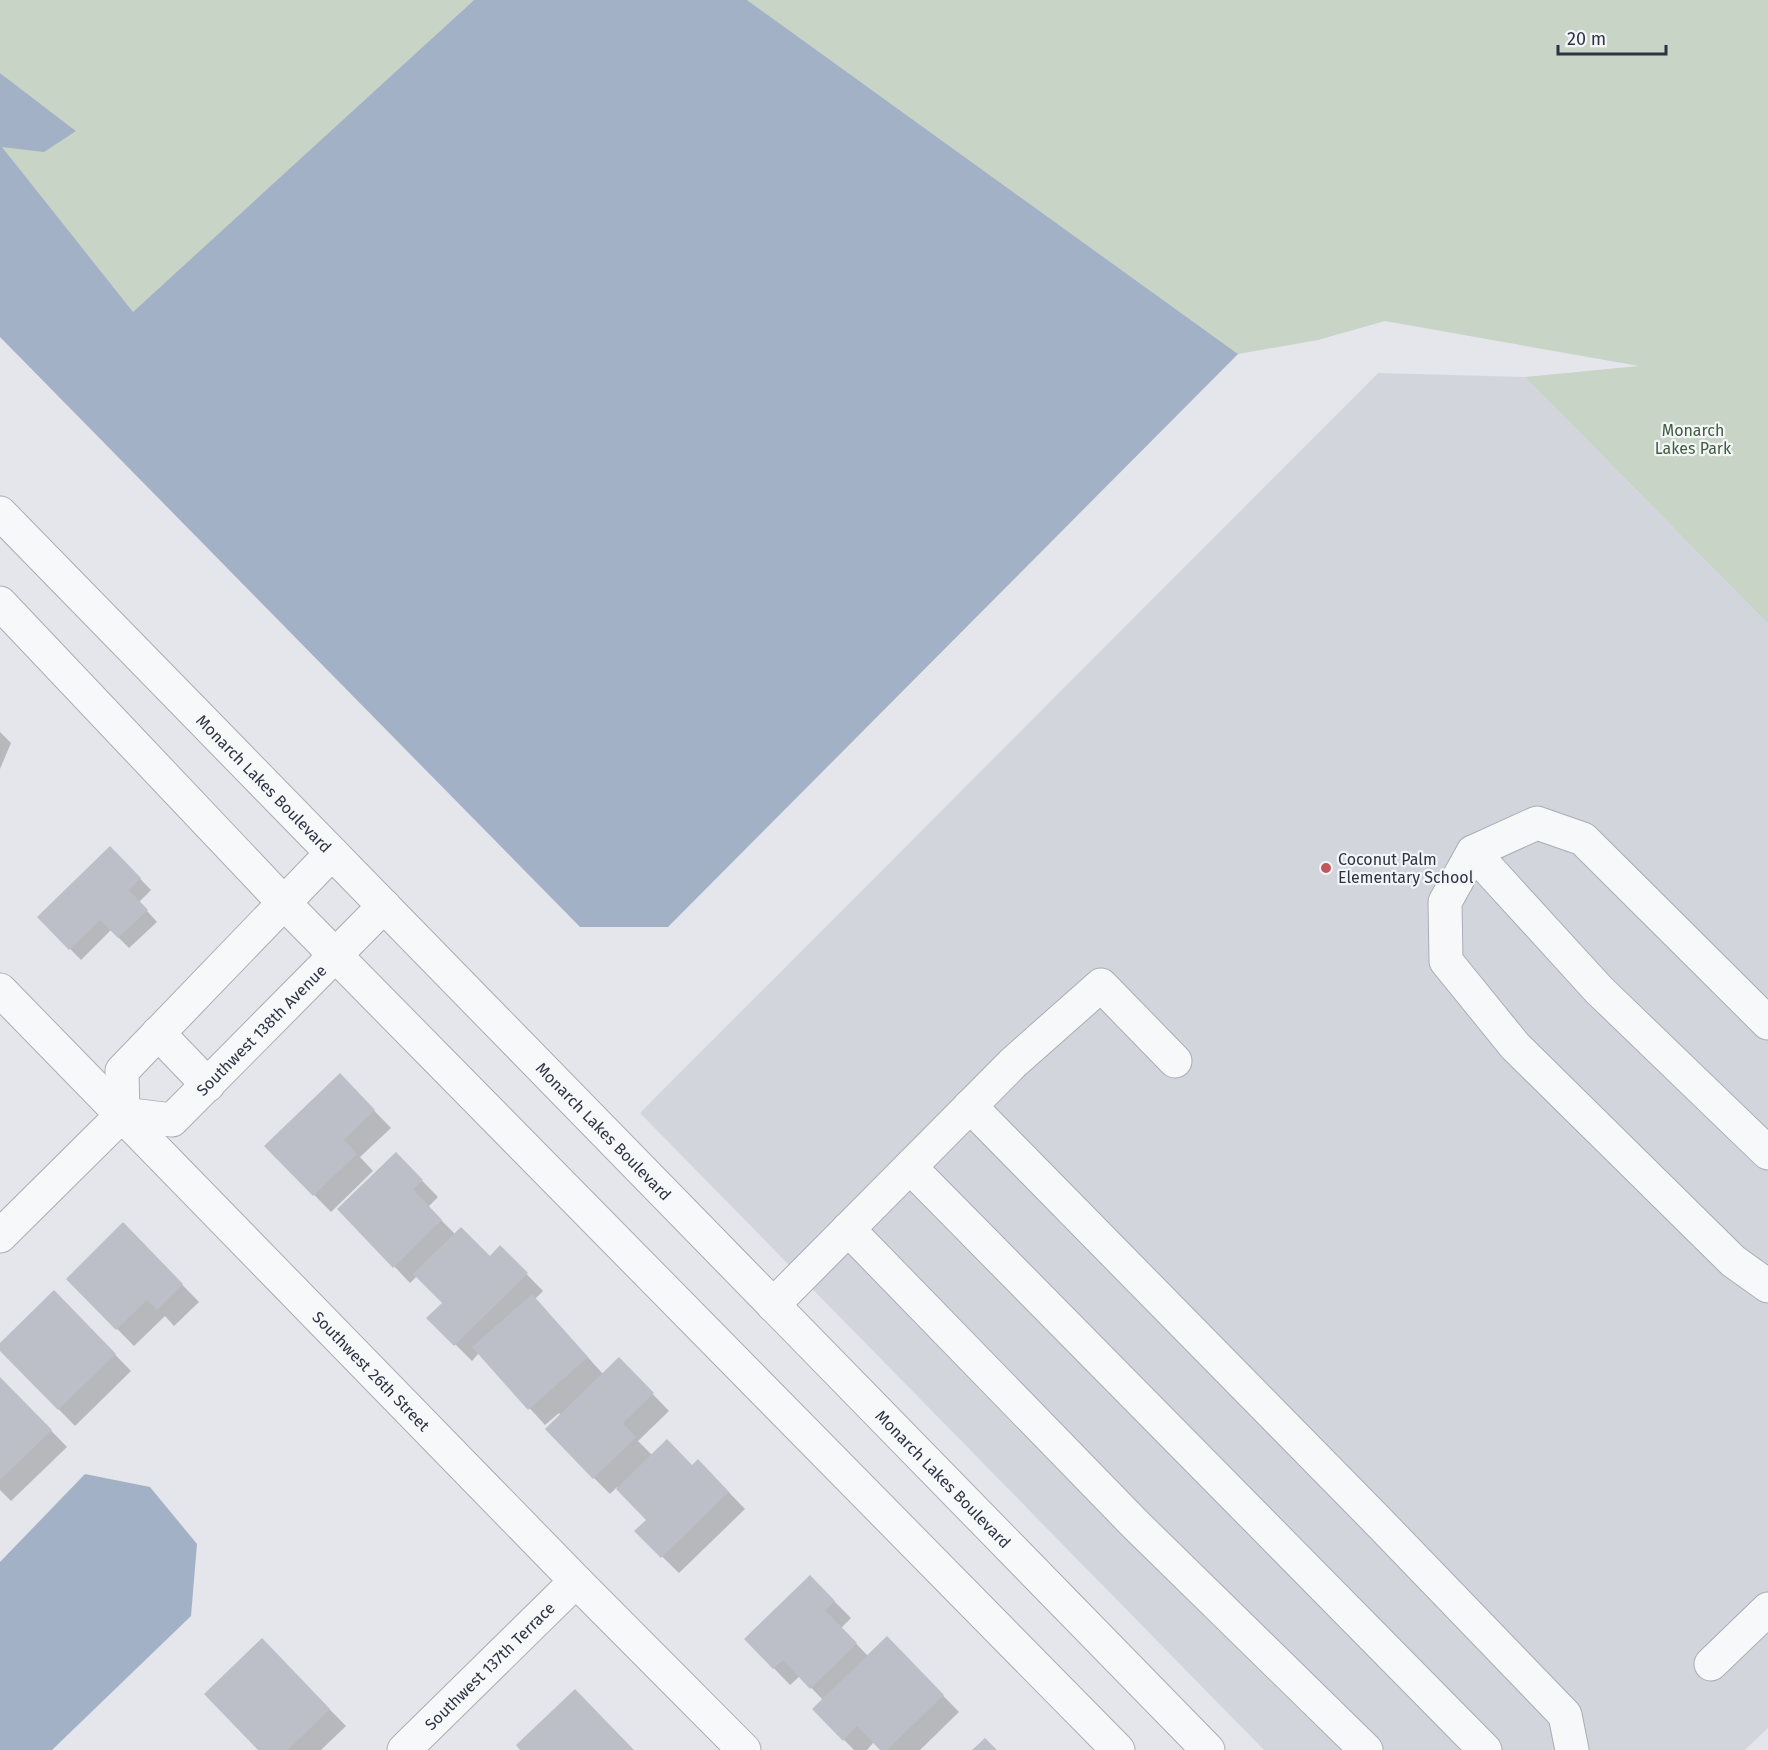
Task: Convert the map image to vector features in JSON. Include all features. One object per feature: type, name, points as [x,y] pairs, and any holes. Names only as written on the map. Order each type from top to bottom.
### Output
[{"type":"street","name":"Monarch Lakes Boulevard","points":[[0,513],[1208,1750]]},
{"type":"street","points":[[0,547],[68,582]]},
{"type":"street","points":[[0,603],[285,904],[1118,1750]]},
{"type":"street","points":[[1768,1023],[1583,839],[1537,823],[1473,852],[1445,902],[1446,961],[1515,1046],[1733,1261],[1768,1286]]},
{"type":"street","points":[[1473,852],[1599,990],[1768,1153]]},
{"type":"street","points":[[0,1236],[123,1114],[122,1071],[332,853]]},
{"type":"street","name":"Southwest 138th Avenue","points":[[123,1114],[172,1120],[384,906]]},
{"type":"street","points":[[773,1305],[1013,1063],[1101,985],[1175,1061]]},
{"type":"street","name":"Southwest 26th Street","points":[[0,990],[576,1581],[744,1750]]},
{"type":"street","points":[[158,1033],[208,1085]]},
{"type":"street","points":[[970,1106],[1565,1715],[1572,1750]]},
{"type":"street","points":[[910,1167],[1485,1750]]},
{"type":"street","points":[[848,1229],[1136,1525],[1366,1750]]},
{"type":"street","name":"Southwest 137th Terrace","points":[[404,1750],[576,1581]]},
{"type":"street","points":[[1711,1664],[1768,1609]]},
{"type":"shaded area","name":"Coconut Palm Elementary School","points":[[1378,373],[1525,377],[1768,624],[1768,1728],[1745,1750],[1264,1750],[640,1113]]},
{"type":"green space","points":[[0,0],[474,0],[133,313],[1,146],[76,131],[0,73]]},
{"type":"green space","name":"Monarch Lakes Park","points":[[747,0],[1768,0],[1768,624],[1525,377],[1639,366],[1385,321],[1318,340],[1238,354]]},
{"type":"water","points":[[474,0],[747,0],[1238,354],[668,927],[580,927],[0,337],[0,73],[76,131],[44,152],[2,147],[133,312]]},
{"type":"water","points":[[85,1474],[150,1487],[197,1544],[191,1616],[52,1750],[0,1750],[0,1562]]},
{"type":"building","points":[[110,846],[141,878],[129,890],[148,910],[118,938],[100,920],[69,950],[37,917]]},
{"type":"building","points":[[340,1073],[375,1110],[344,1140],[357,1154],[313,1196],[264,1146]]},
{"type":"building","points":[[396,1152],[423,1180],[413,1189],[442,1220],[393,1268],[337,1209]]},
{"type":"building","points":[[123,1222],[183,1284],[157,1310],[147,1300],[116,1330],[66,1279]]},
{"type":"building","points":[[461,1227],[490,1256],[500,1245],[528,1273],[454,1346],[426,1318],[442,1303],[413,1274]]},
{"type":"building","points":[[54,1290],[116,1354],[58,1410],[0,1351],[0,1343]]},
{"type":"building","points":[[532,1294],[588,1357],[528,1410],[472,1347]]},
{"type":"building","points":[[619,1357],[654,1393],[623,1423],[636,1437],[593,1479],[545,1429]]},
{"type":"building","points":[[0,1377],[52,1430],[0,1480]]},
{"type":"building","points":[[667,1439],[692,1465],[698,1459],[729,1492],[661,1558],[634,1531],[646,1520],[616,1489]]},
{"type":"building","points":[[810,1575],[835,1601],[825,1610],[857,1643],[810,1689],[783,1660],[773,1669],[744,1639]]},
{"type":"building","points":[[887,1636],[944,1695],[887,1750],[880,1750],[857,1726],[843,1741],[812,1709]]},
{"type":"building","points":[[262,1638],[330,1709],[288,1750],[258,1750],[204,1694]]},
{"type":"building","points":[[575,1689],[634,1750],[520,1750],[516,1745]]},
{"type":"building","points":[[985,1738],[997,1750],[972,1750]]},
{"type":"place","name":"Coconut Palm Elementary School","points":[[1326,868]]}]
